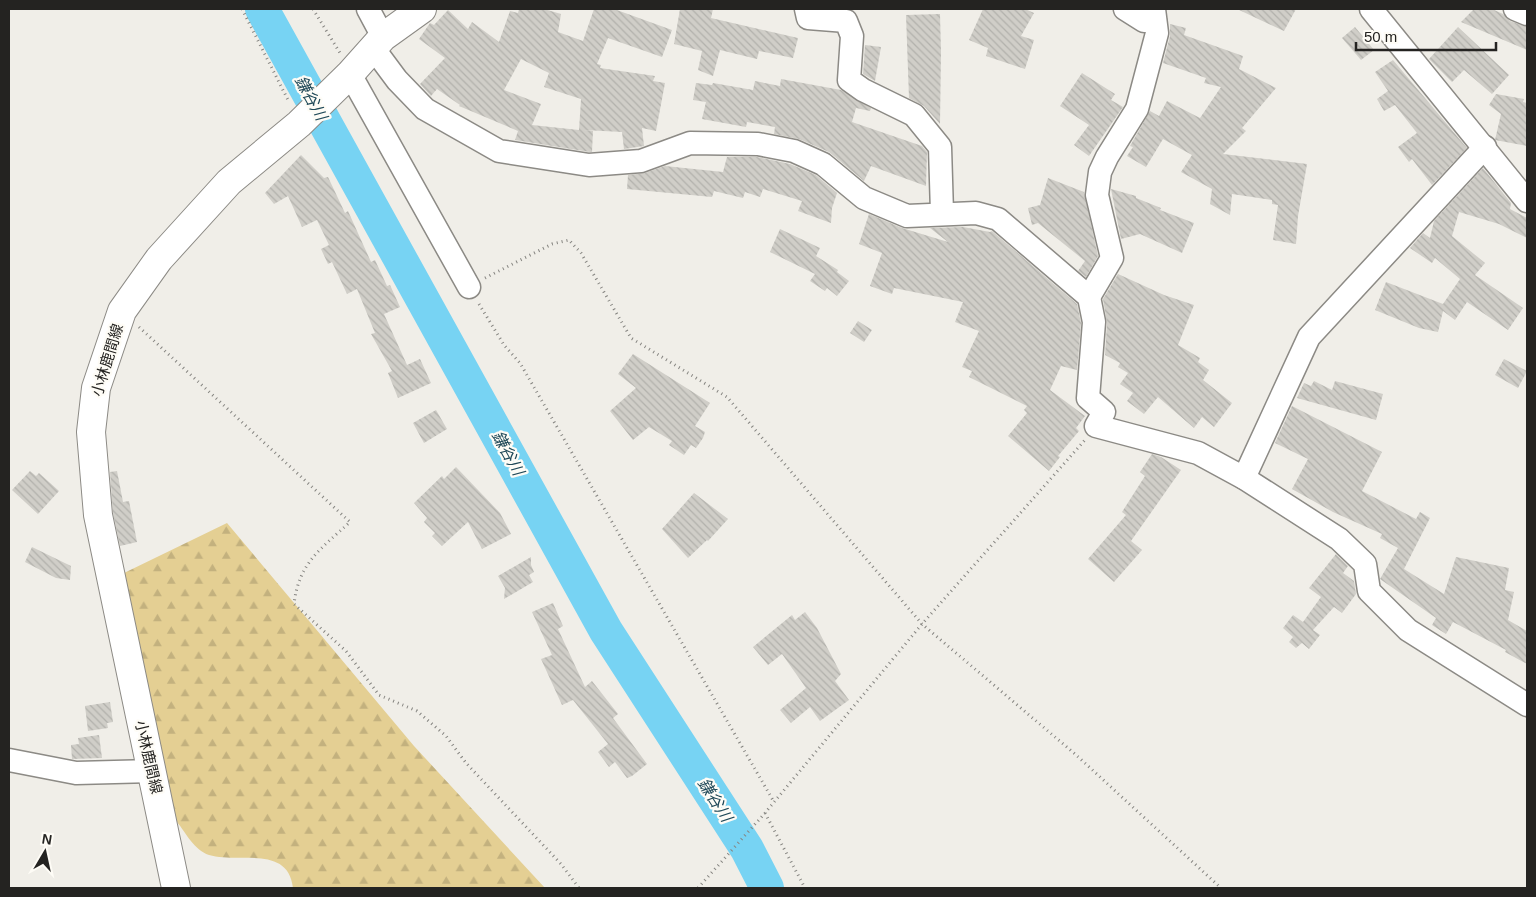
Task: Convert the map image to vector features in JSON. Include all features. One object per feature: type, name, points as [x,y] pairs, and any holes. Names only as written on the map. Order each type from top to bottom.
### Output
[{"type":"main road","name":"小林鹿間線","points":[[176,888],[98,515],[91,432],[96,388],[122,311],[159,259],[229,182],[303,121],[379,43],[422,9]]},
{"type":"street","points":[[368,9],[379,43],[397,80],[425,109],[500,151],[589,165],[641,161],[690,143],[758,144],[794,151],[823,164],[864,198],[907,216],[976,212],[998,219],[1089,297],[1094,322],[1088,398],[1104,412],[1096,426],[1198,453],[1244,478],[1339,539],[1365,564],[1369,591],[1408,630],[1527,705]]},
{"type":"street","points":[[806,9],[808,18],[846,21],[852,36],[849,80],[863,90],[914,115],[940,147],[942,213]]},
{"type":"street","points":[[1089,297],[1112,258],[1097,195],[1100,172],[1107,157],[1137,109],[1157,33],[1154,15],[1144,21],[1125,9]]},
{"type":"street","points":[[1371,9],[1527,201]]},
{"type":"street","points":[[1514,9],[1527,14]]},
{"type":"street","points":[[347,77],[469,286]]},
{"type":"street","points":[[1244,478],[1309,337],[1485,147]]},
{"type":"street","points":[[9,760],[76,773],[153,771]]},
{"type":"path","points":[[242,9],[303,121]]},
{"type":"path","points":[[313,9],[338,48],[347,77]]},
{"type":"path","points":[[774,802],[520,363],[504,345],[469,286],[552,244],[569,240],[581,253],[631,338],[727,397],[922,624],[1075,754],[1221,888]]},
{"type":"path","points":[[122,311],[350,522],[309,560],[296,584],[294,604],[346,651],[379,695],[417,711],[446,736],[466,763],[561,864],[579,888]]},
{"type":"path","points":[[698,888],[765,813],[922,624],[1096,426]]},
{"type":"path","points":[[765,813],[805,888]]},
{"type":"green space","points":[[227,523],[414,746],[545,888],[293,888],[289,874],[282,866],[272,861],[260,858],[209,855],[191,841],[177,822],[122,574]]},
{"type":"building","points":[[519,9],[544,9],[561,14],[558,32],[583,41],[594,9],[614,9],[672,30],[662,57],[608,38],[597,64],[601,65],[600,68],[655,76],[653,81],[665,83],[656,131],[642,128],[644,146],[624,149],[622,132],[584,130],[593,131],[592,152],[515,140],[518,131],[459,106],[437,89],[431,96],[420,84],[445,58],[419,39],[430,23],[434,25],[448,10],[468,29],[472,22],[499,42],[510,11],[518,13]],"holes":[[[521,59],[549,73],[544,87],[581,99],[579,130],[532,125],[541,104],[504,90]]]},
{"type":"building","points":[[680,9],[713,9],[711,18],[798,38],[793,58],[759,51],[757,59],[720,50],[713,76],[698,70],[702,51],[674,44]]},
{"type":"building","points":[[983,9],[1025,9],[1034,13],[1021,36],[1034,40],[1025,69],[986,56],[988,48],[969,40]]},
{"type":"building","points":[[1237,9],[1296,9],[1284,31]]},
{"type":"building","points":[[1474,9],[1492,9],[1503,14],[1510,21],[1527,27],[1527,50],[1461,22]]},
{"type":"building","points":[[940,14],[940,124],[924,106],[909,98],[906,15]]},
{"type":"building","points":[[1170,24],[1186,28],[1184,35],[1243,56],[1239,69],[1276,88],[1242,128],[1246,131],[1223,154],[1307,164],[1298,216],[1296,244],[1273,240],[1278,205],[1272,204],[1272,200],[1232,194],[1230,215],[1210,204],[1212,189],[1181,172],[1192,155],[1163,139],[1146,167],[1127,156],[1133,147],[1130,146],[1150,111],[1159,116],[1167,101],[1200,118],[1221,87],[1204,83],[1206,78],[1163,63],[1170,36]]},
{"type":"building","points":[[1355,27],[1374,50],[1361,60],[1342,38]]},
{"type":"building","points":[[1458,27],[1509,75],[1492,94],[1464,70],[1452,82],[1429,59]]},
{"type":"building","points":[[865,45],[881,47],[875,81],[863,74]]},
{"type":"building","points":[[1393,60],[1467,148],[1432,185],[1412,159],[1409,162],[1398,147],[1417,133],[1395,105],[1384,111],[1377,99],[1388,91],[1375,72]]},
{"type":"building","points":[[1082,73],[1115,94],[1111,100],[1123,107],[1089,156],[1074,145],[1089,125],[1060,106]]},
{"type":"building","points":[[781,79],[841,90],[871,108],[870,111],[856,108],[852,122],[922,146],[927,152],[926,186],[871,166],[864,181],[829,152],[799,139],[774,134],[775,127],[747,122],[746,127],[702,119],[706,102],[693,100],[696,83],[712,85],[713,83],[753,90],[755,81],[780,86]]},
{"type":"building","points":[[1496,94],[1524,99],[1523,102],[1527,103],[1527,146],[1495,140],[1501,114],[1489,105]]},
{"type":"building","points":[[301,155],[324,178],[328,177],[345,213],[348,211],[371,262],[375,260],[387,286],[390,285],[400,307],[384,314],[407,365],[420,359],[431,383],[398,398],[388,373],[392,371],[371,334],[375,333],[357,289],[347,294],[332,262],[328,264],[321,249],[329,245],[317,220],[302,227],[288,196],[274,204],[265,193]]},
{"type":"building","points":[[727,157],[757,157],[790,164],[816,175],[837,193],[832,208],[831,223],[798,211],[802,201],[763,189],[760,197],[745,192],[743,198],[714,191],[712,197],[627,189],[628,175],[645,173],[665,166],[723,172]]},
{"type":"building","points":[[1483,168],[1511,203],[1510,209],[1527,218],[1527,238],[1499,224],[1459,212],[1452,236],[1485,263],[1475,275],[1523,308],[1508,330],[1467,302],[1455,320],[1443,311],[1438,332],[1419,328],[1375,310],[1386,282],[1443,304],[1460,279],[1435,258],[1432,263],[1410,248],[1423,233],[1430,238],[1434,221]]},
{"type":"building","points":[[1048,178],[1084,192],[1098,256],[1086,277],[1078,271],[1085,261],[1038,223],[1032,225],[1028,208],[1040,205]]},
{"type":"building","points":[[1111,189],[1136,196],[1136,198],[1161,208],[1160,210],[1194,223],[1182,253],[1140,234],[1121,239]]},
{"type":"building","points":[[869,214],[902,228],[948,242],[930,228],[963,227],[992,231],[1077,304],[1081,323],[1077,370],[1061,366],[1050,390],[1085,416],[1076,428],[1079,431],[1058,456],[1060,457],[1049,471],[1008,436],[1027,413],[1024,410],[1027,406],[969,377],[972,371],[962,367],[979,331],[955,322],[963,302],[894,288],[892,294],[870,286],[882,253],[859,244]]},
{"type":"building","points":[[780,229],[820,248],[816,256],[838,270],[837,272],[849,281],[837,296],[827,288],[825,291],[810,281],[815,274],[770,252]]},
{"type":"building","points":[[1118,274],[1164,295],[1194,305],[1178,345],[1200,358],[1198,362],[1209,370],[1203,380],[1232,403],[1214,427],[1202,417],[1194,428],[1158,397],[1144,414],[1127,401],[1133,393],[1120,384],[1128,373],[1118,367],[1120,363],[1105,355],[1107,323],[1103,299]]},
{"type":"building","points":[[858,321],[872,330],[864,342],[850,333]]},
{"type":"building","points":[[633,354],[710,403],[695,426],[705,432],[696,448],[691,445],[684,455],[669,445],[672,441],[649,427],[633,440],[610,411],[636,388],[618,374]]},
{"type":"building","points":[[1504,359],[1527,371],[1518,388],[1495,375]]},
{"type":"building","points":[[1314,381],[1332,390],[1335,381],[1383,394],[1376,420],[1297,398],[1304,383],[1311,386]]},
{"type":"building","points":[[1292,406],[1382,452],[1362,491],[1416,519],[1420,512],[1430,518],[1404,569],[1444,594],[1456,557],[1509,568],[1505,590],[1514,592],[1508,620],[1527,631],[1527,664],[1505,652],[1506,650],[1453,622],[1446,634],[1432,625],[1436,618],[1380,579],[1398,548],[1380,538],[1382,534],[1333,512],[1292,489],[1308,459],[1275,443]]},
{"type":"building","points":[[436,410],[447,429],[424,443],[413,423]]},
{"type":"building","points":[[1152,454],[1161,457],[1181,470],[1131,541],[1142,550],[1114,582],[1088,559],[1126,515],[1122,512],[1145,476],[1140,472]]},
{"type":"building","points":[[456,467],[500,513],[511,534],[482,549],[468,522],[442,546],[432,536],[435,533],[424,522],[427,518],[414,503],[442,476],[444,479]]},
{"type":"building","points":[[30,471],[36,476],[39,473],[59,491],[38,514],[12,490]]},
{"type":"building","points":[[117,471],[123,502],[129,501],[137,542],[120,546],[113,513],[110,472]]},
{"type":"building","points":[[694,493],[728,519],[708,541],[688,558],[662,529]]},
{"type":"building","points":[[32,547],[71,566],[70,580],[56,578],[25,562]]},
{"type":"building","points":[[1336,554],[1348,566],[1343,573],[1354,581],[1356,594],[1342,613],[1334,607],[1313,630],[1320,635],[1309,649],[1302,643],[1296,648],[1289,642],[1293,637],[1283,628],[1293,615],[1303,622],[1321,597],[1309,588]]},
{"type":"building","points":[[531,557],[531,565],[534,572],[529,575],[533,582],[504,599],[505,588],[498,576]]},
{"type":"building","points":[[553,603],[563,626],[558,629],[585,687],[592,681],[618,714],[613,718],[647,764],[632,776],[627,778],[615,762],[609,767],[598,752],[608,744],[573,700],[562,705],[541,659],[552,655],[532,612]]},
{"type":"building","points":[[805,612],[817,628],[841,674],[835,681],[849,700],[820,721],[810,707],[791,723],[780,710],[806,688],[782,654],[768,665],[753,647],[792,615],[795,620]]},
{"type":"building","points":[[110,702],[113,722],[107,723],[108,728],[88,731],[85,706]]},
{"type":"building","points":[[99,735],[102,758],[72,759],[71,745],[79,744],[78,738]]},
{"type":"waterway","name":"鎌谷川","points":[[262,9],[606,631],[747,849],[767,888]]}]
